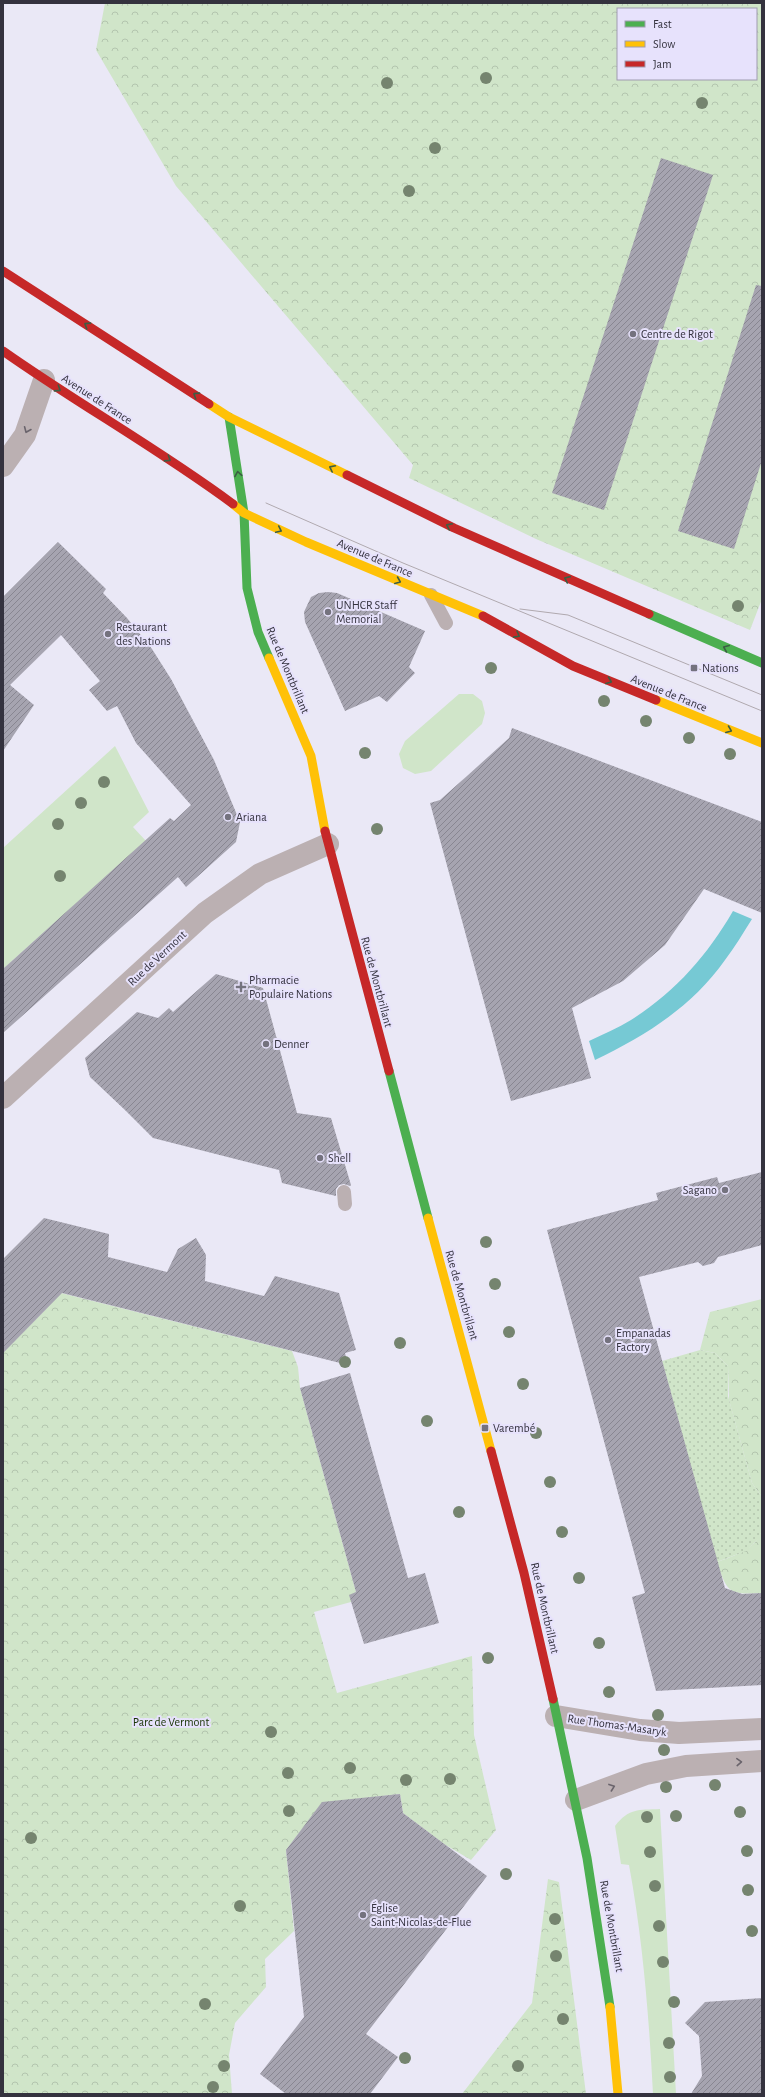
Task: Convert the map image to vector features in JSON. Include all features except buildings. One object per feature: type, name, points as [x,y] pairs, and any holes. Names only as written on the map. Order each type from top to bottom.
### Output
[{"type":"main road","points":[[3,270],[229,417],[454,528],[603,595],[762,663]]},
{"type":"main road","name":"Avenue de France","points":[[3,351],[44,380],[189,472],[244,513],[306,542],[483,616],[573,666],[762,743]]},
{"type":"main road","name":"Rue de Montbrillant","points":[[229,417],[244,513],[246,581],[252,613],[258,632],[311,756],[328,844],[522,1566],[576,1800],[609,1982],[618,2094]]},
{"type":"street","points":[[3,466],[25,435],[44,380]]},
{"type":"street","name":"Rue de Vermont","points":[[3,1098],[205,913],[260,874],[328,844]]},
{"type":"street","name":"Rue Thomas-Masaryk","points":[[556,1716],[640,1730],[702,1733],[762,1729]]},
{"type":"street","points":[[702,1733],[704,1765]]},
{"type":"street","points":[[576,1800],[646,1774],[704,1765],[762,1761]]},
{"type":"lane","points":[[431,595],[446,623]]},
{"type":"green space","points":[[105,3],[762,3],[762,599],[750,630],[536,539],[409,478],[413,465],[176,186],[96,50]]},
{"type":"green space","points":[[459,694],[473,694],[482,701],[485,713],[482,724],[431,771],[415,774],[403,768],[399,754],[405,741]]},
{"type":"green space","points":[[115,746],[149,812],[133,827],[146,841],[3,969],[3,848]]},
{"type":"green space","name":"Parc de Vermont","points":[[57,1292],[292,1351],[298,1367],[300,1388],[356,1592],[351,1602],[314,1612],[337,1693],[472,1656],[474,1735],[496,1830],[471,1860],[444,1844],[403,1813],[400,1794],[322,1803],[286,1850],[294,1931],[265,1959],[266,1987],[235,2023],[229,2055],[232,2094],[3,2094],[3,1353],[47,1308]]},
{"type":"green space","points":[[762,1299],[762,1497],[752,1483],[729,1400],[728,1366],[715,1353],[700,1350],[710,1312]]},
{"type":"green space","points":[[700,1350],[715,1353],[728,1366],[728,1396],[752,1483],[762,1497],[762,1530],[759,1538],[746,1551],[717,1562],[662,1361]]},
{"type":"green space","points":[[762,1530],[762,1593],[751,1594],[731,1590],[724,1580],[717,1562],[738,1554],[750,1547],[759,1537]]},
{"type":"green space","points":[[660,1809],[676,2094],[653,2094],[650,2036],[638,1922],[629,1865],[621,1864],[615,1826],[625,1816],[634,1811]]},
{"type":"green space","points":[[548,1879],[559,1882],[586,2094],[462,2094],[532,2003]]},
{"type":"water","points":[[733,911],[752,919],[712,977],[683,1006],[666,1019],[632,1041],[595,1060],[589,1041],[631,1020],[676,985],[701,958]]},
{"type":"tram line","points":[[266,503],[403,563],[762,711]]},
{"type":"tram line","points":[[520,609],[568,615],[762,695]]},
{"type":"traffic: fast","points":[[229,417],[244,513],[247,588],[258,632],[269,658]]},
{"type":"traffic: fast","points":[[649,614],[762,663]]},
{"type":"traffic: fast","points":[[389,1071],[428,1218]]},
{"type":"traffic: fast","points":[[553,1699],[587,1858],[610,2007]]},
{"type":"traffic: slow","points":[[209,404],[229,417],[347,475]]},
{"type":"traffic: slow","points":[[233,504],[244,513],[306,542],[483,616]]},
{"type":"traffic: slow","points":[[269,658],[311,756],[325,831]]},
{"type":"traffic: slow","points":[[656,700],[762,743]]},
{"type":"traffic: slow","points":[[428,1218],[491,1451]]},
{"type":"traffic: slow","points":[[610,2007],[618,2094]]},
{"type":"traffic: jam","points":[[3,271],[209,404]]},
{"type":"traffic: jam","points":[[3,351],[60,390],[176,464],[233,504]]},
{"type":"traffic: jam","points":[[347,475],[454,528],[649,614]]},
{"type":"traffic: jam","points":[[483,616],[573,666],[656,700]]},
{"type":"traffic: jam","points":[[325,831],[389,1071]]},
{"type":"traffic: jam","points":[[491,1451],[524,1573],[553,1699]]},
{"type":"place","name":"Centre de Rigot","points":[[633,334]]},
{"type":"place","name":"UNHCR Staff Memorial","points":[[328,612]]},
{"type":"place","name":"Restaurant des Nations","points":[[108,634]]},
{"type":"place","name":"Nations","points":[[694,668]]},
{"type":"place","name":"Ariana","points":[[228,817]]},
{"type":"place","name":"Pharmacie Populaire Nations","points":[[241,987]]},
{"type":"place","name":"Denner","points":[[266,1044]]},
{"type":"place","name":"Shell","points":[[320,1158]]},
{"type":"place","name":"Sagano","points":[[725,1190]]},
{"type":"place","name":"Empanadas Factory","points":[[608,1340]]},
{"type":"place","name":"Varembé","points":[[485,1428]]},
{"type":"place","name":"Église Saint-Nicolas-de-Flue","points":[[363,1915]]}]
